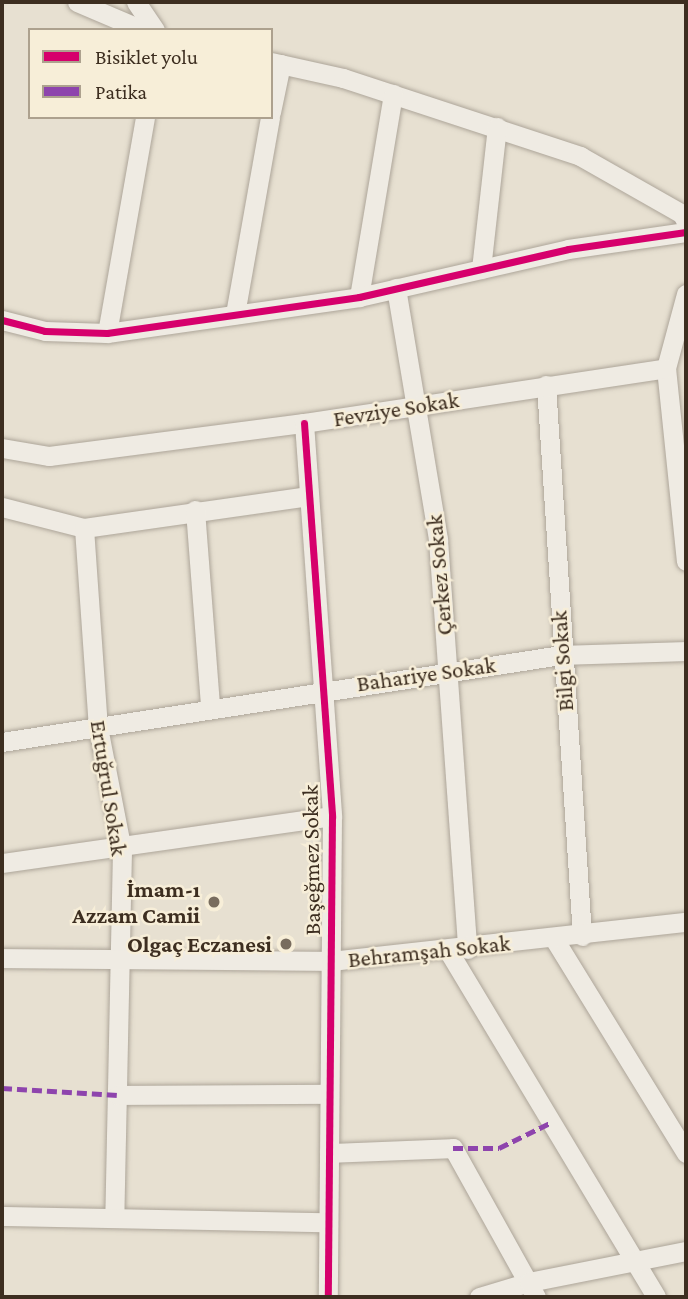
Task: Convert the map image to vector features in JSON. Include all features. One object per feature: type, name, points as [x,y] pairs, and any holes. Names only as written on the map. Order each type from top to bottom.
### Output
[{"type":"street","points":[[78,2],[138,28]]},
{"type":"street","points":[[136,2],[154,28]]},
{"type":"street","points":[[273,92],[276,63],[393,94],[580,156],[682,214],[686,222]]},
{"type":"street","points":[[359,297],[393,94]]},
{"type":"street","points":[[107,333],[145,119]]},
{"type":"street","points":[[235,314],[270,119]]},
{"type":"street","points":[[481,269],[497,127]]},
{"type":"street","points":[[2,320],[46,331],[107,333],[359,297],[568,249],[686,232]]},
{"type":"street","name":"Çerkez Sokak","points":[[396,288],[418,405],[438,540],[458,950]]},
{"type":"street","points":[[686,294],[666,368],[686,561]]},
{"type":"street","name":"Fevziye Sokak","points":[[2,448],[49,456],[304,423],[666,368]]},
{"type":"street","name":"Bilgi Sokak","points":[[546,385],[561,654],[582,936]]},
{"type":"street","name":"Başeğmez Sokak","points":[[304,423],[326,689],[332,816],[328,1297]]},
{"type":"street","points":[[2,507],[84,528],[195,510],[310,496]]},
{"type":"street","points":[[195,510],[210,707]]},
{"type":"street","name":"Ertuğrul Sokak","points":[[84,528],[98,727],[122,850],[114,1217]]},
{"type":"street","name":"Bahariye Sokak","points":[[2,741],[561,654],[686,651]]},
{"type":"street","points":[[2,863],[122,850],[332,816]]},
{"type":"street","name":"Behramşah Sokak","points":[[2,958],[331,961],[458,950],[553,937],[684,928]]},
{"type":"street","points":[[553,937],[686,1153]]},
{"type":"street","points":[[458,950],[656,1297]]},
{"type":"street","points":[[118,1095],[328,1094]]},
{"type":"street","points":[[329,1153],[453,1148],[533,1289]]},
{"type":"street","points":[[2,1216],[327,1222]]},
{"type":"street","points":[[479,1297],[533,1289],[686,1251]]},
{"type":"marked path","points":[[2,1088],[118,1095]]},
{"type":"marked path","points":[[453,1148],[499,1148],[552,1122]]},
{"type":"cycle path","points":[[2,320],[45,331],[107,333],[359,297],[568,249],[686,232]]},
{"type":"cycle path","points":[[304,423],[332,816],[328,1297]]},
{"type":"place","name":"İmam-ı Azzam Camii","points":[[214,902]]},
{"type":"place","name":"Olgaç Eczanesi","points":[[286,944]]}]
